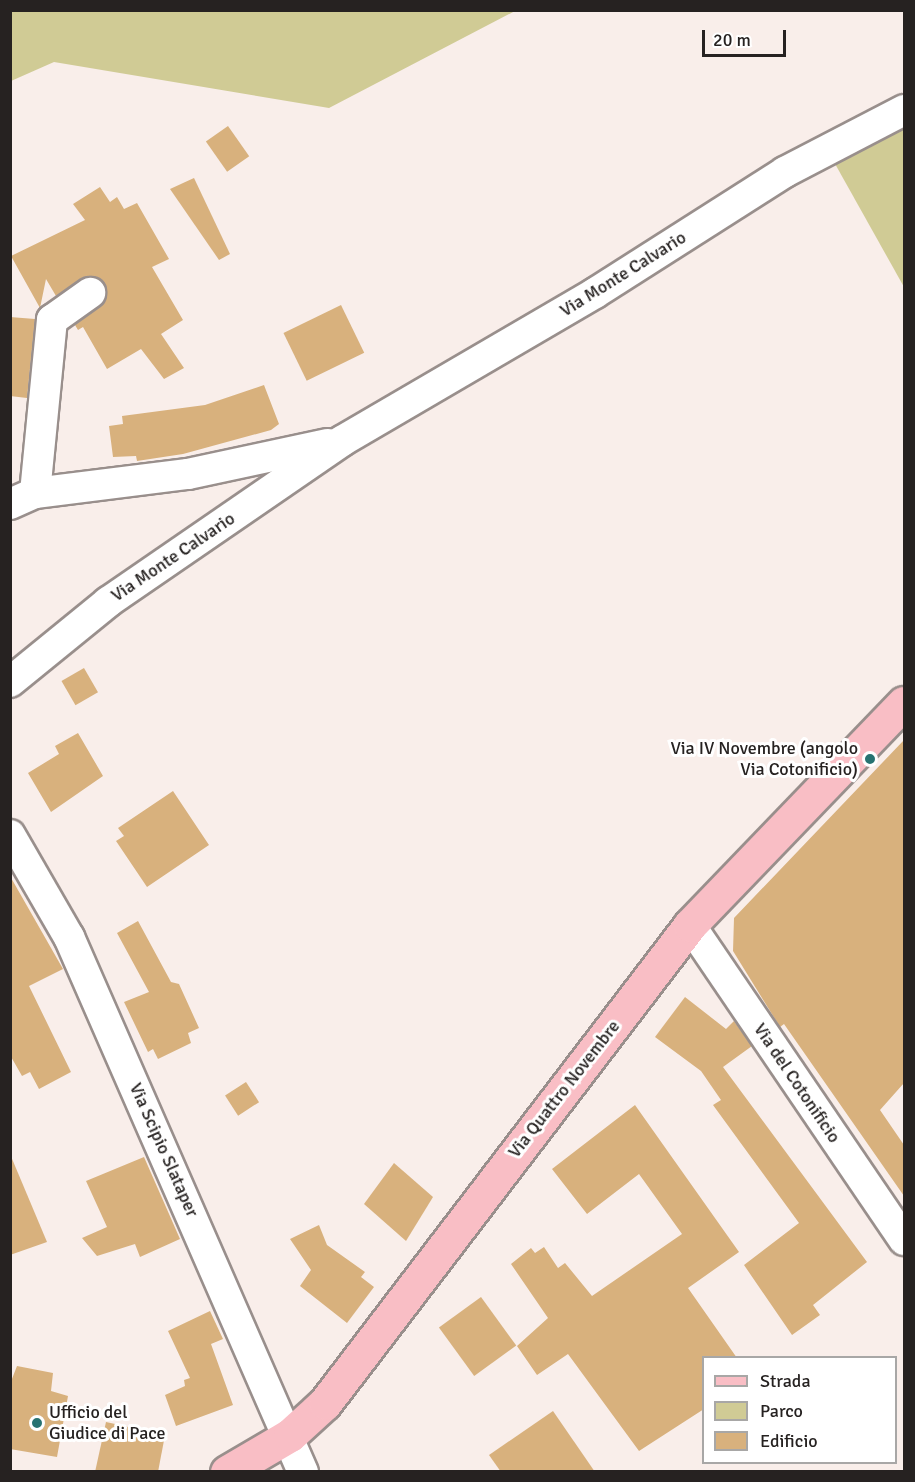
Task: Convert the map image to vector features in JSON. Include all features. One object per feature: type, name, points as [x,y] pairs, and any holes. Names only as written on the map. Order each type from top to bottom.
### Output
[{"type":"main road","name":"Via Quattro Novembre","points":[[227,1472],[290,1435],[325,1403],[690,925],[904,703]]},
{"type":"street","name":"Via Monte Calvario","points":[[10,682],[108,602],[342,441],[595,293],[785,172],[904,110]]},
{"type":"street","name":"Via Monte Calvario","points":[[90,294],[52,320],[23,498],[188,474],[342,441]]},
{"type":"street","name":"Via Scipio Slataper","points":[[10,835],[69,937],[290,1435],[303,1472]]},
{"type":"street","name":"Via del Cotonificio","points":[[690,925],[904,1240]]},
{"type":"green space","points":[[11,10],[515,11],[329,108],[54,62],[11,81]]},
{"type":"green space","points":[[904,125],[904,287],[834,162]]},
{"type":"building","points":[[228,126],[249,156],[227,172],[206,141]]},
{"type":"building","points":[[194,178],[230,254],[219,260],[170,189]]},
{"type":"building","points":[[100,187],[110,202],[117,197],[124,209],[137,203],[169,259],[152,267],[183,320],[161,334],[184,368],[164,379],[141,349],[107,369],[83,327],[78,330],[75,325],[106,300],[98,278],[81,279],[56,296],[46,279],[40,308],[11,256],[85,220],[73,204]]},
{"type":"building","points":[[341,305],[364,353],[307,381],[283,333]]},
{"type":"building","points":[[10,317],[35,319],[27,398],[10,396]]},
{"type":"building","points":[[264,385],[279,424],[271,430],[183,454],[137,461],[136,456],[113,457],[109,426],[123,424],[122,416],[205,405]]},
{"type":"building","points":[[84,668],[98,692],[75,705],[61,681]]},
{"type":"building","points":[[78,733],[103,776],[51,812],[28,773],[59,754],[55,746]]},
{"type":"building","points":[[904,740],[904,1083],[880,1110],[904,1145],[904,1196],[784,1024],[780,1027],[733,951],[734,918]]},
{"type":"building","points":[[173,791],[209,845],[147,887],[116,841],[124,836],[118,828]]},
{"type":"building","points":[[10,876],[63,969],[29,986],[71,1072],[39,1089],[30,1072],[22,1076],[10,1055]]},
{"type":"building","points":[[138,921],[171,982],[179,984],[199,1028],[188,1033],[191,1043],[158,1059],[153,1049],[148,1052],[124,1002],[149,992],[117,933]]},
{"type":"building","points":[[685,997],[726,1029],[734,1021],[752,1046],[723,1067],[867,1262],[813,1305],[820,1315],[792,1335],[744,1265],[799,1223],[713,1105],[721,1100],[701,1071],[655,1037]]},
{"type":"building","points":[[246,1082],[259,1102],[238,1116],[225,1096]]},
{"type":"building","points":[[635,1105],[739,1252],[688,1288],[736,1356],[702,1356],[702,1410],[639,1451],[568,1354],[537,1375],[517,1346],[548,1318],[511,1264],[531,1248],[535,1253],[544,1247],[558,1268],[565,1263],[592,1296],[682,1234],[639,1174],[587,1214],[552,1169]]},
{"type":"building","points":[[10,1154],[47,1242],[10,1255]]},
{"type":"building","points":[[144,1157],[180,1239],[140,1257],[135,1244],[97,1256],[82,1238],[107,1227],[86,1181]]},
{"type":"building","points":[[394,1163],[433,1197],[406,1241],[364,1204]]},
{"type":"building","points":[[319,1225],[327,1245],[365,1272],[361,1277],[374,1287],[347,1323],[300,1286],[311,1270],[290,1239]]},
{"type":"building","points":[[481,1297],[516,1346],[474,1376],[439,1328]]},
{"type":"building","points":[[210,1311],[223,1339],[211,1344],[233,1405],[176,1426],[165,1395],[185,1386],[184,1380],[190,1378],[168,1331]]},
{"type":"building","name":"Ufficio del Giudice di Pace","points":[[17,1366],[53,1373],[51,1391],[68,1396],[57,1457],[10,1449],[10,1384]]},
{"type":"building","points":[[553,1411],[595,1472],[501,1472],[489,1455]]},
{"type":"building","points":[[106,1422],[165,1435],[158,1472],[95,1472]]},
{"type":"place","name":"Via IV Novembre (angolo Via Cotonificio)","points":[[870,759]]},
{"type":"place","name":"Ufficio del Giudice di Pace","points":[[37,1423]]}]
